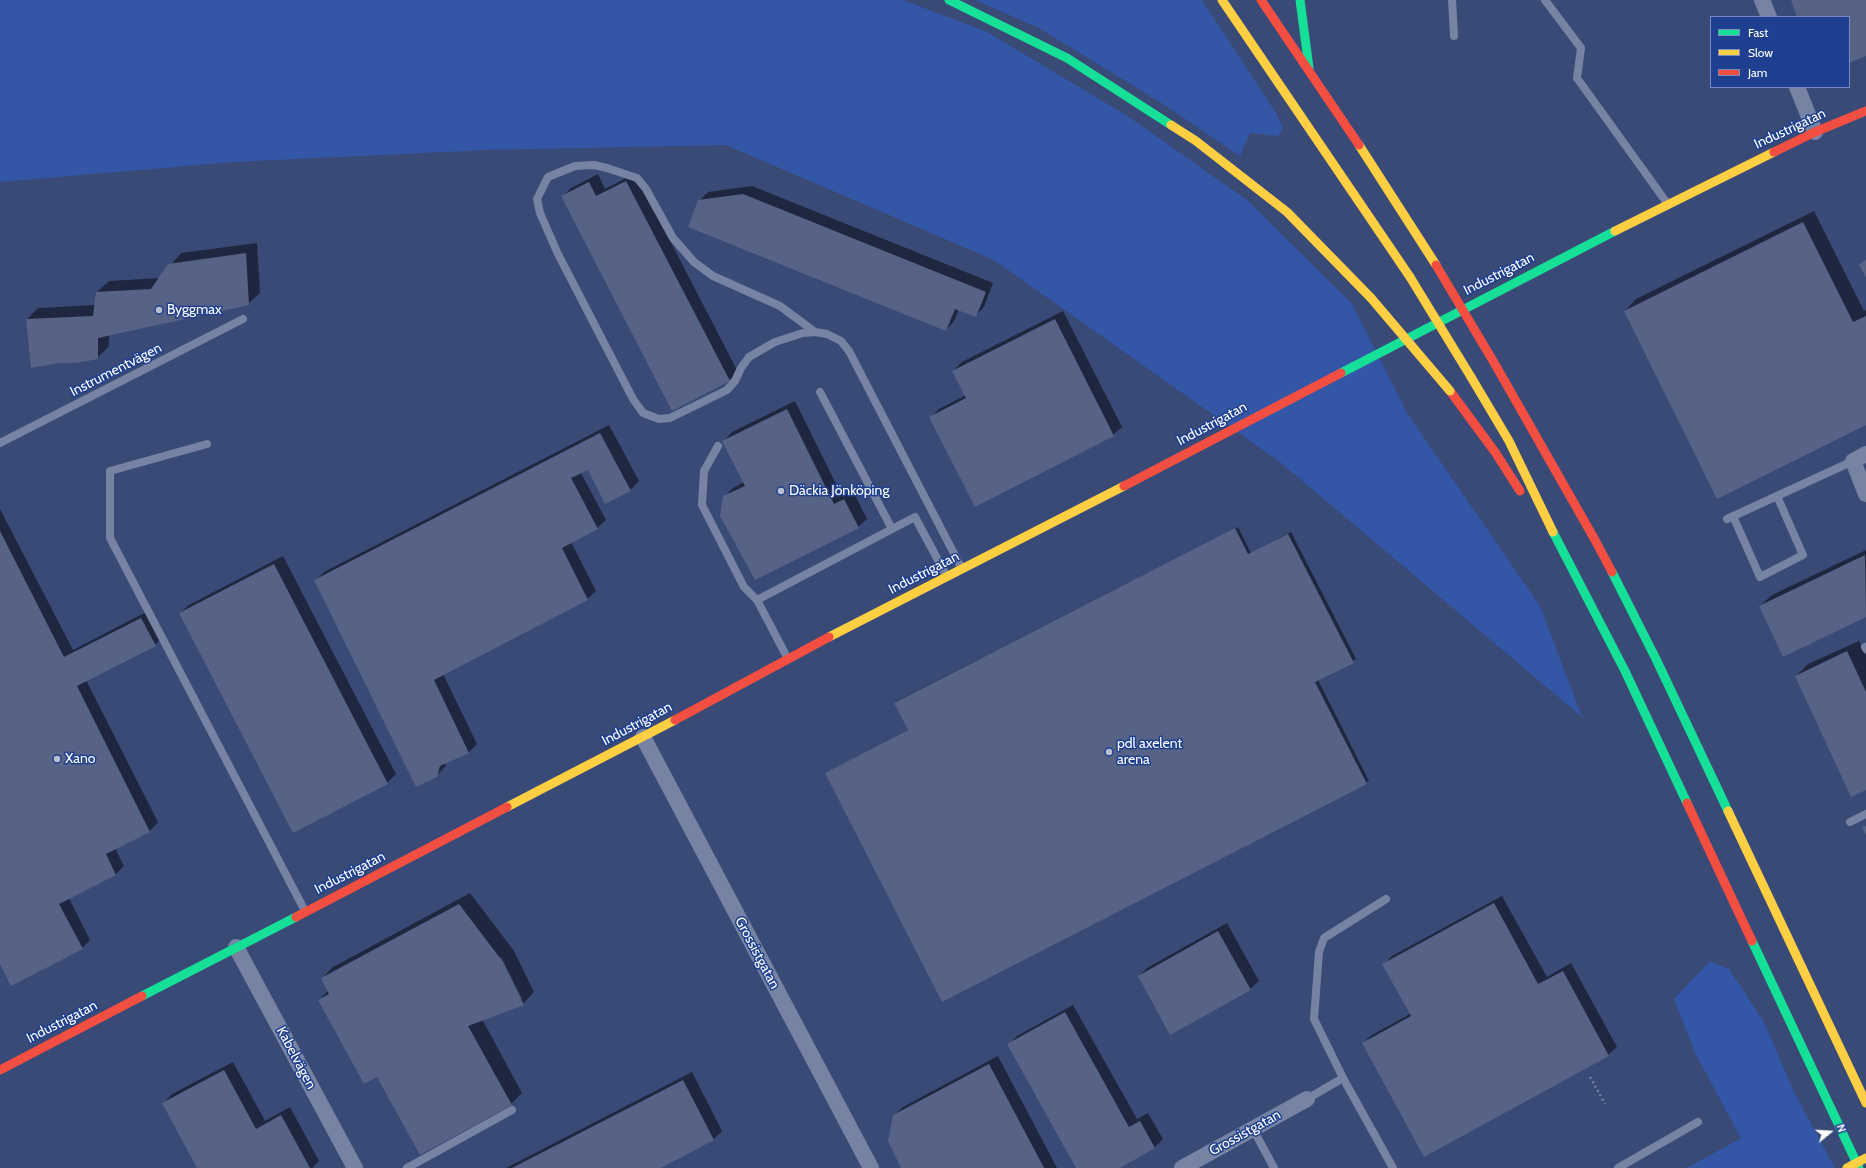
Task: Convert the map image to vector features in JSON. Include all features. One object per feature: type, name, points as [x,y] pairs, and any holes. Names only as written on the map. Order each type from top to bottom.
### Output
[{"type":"main road","points":[[949,0],[1067,58],[1196,141],[1286,212],[1371,298],[1450,391],[1495,452],[1573,572]]},
{"type":"main road","points":[[1222,0],[1410,277],[1509,441],[1573,572],[1625,671],[1859,1168]]},
{"type":"main road","points":[[1260,0],[1376,170],[1436,265],[1496,366],[1595,540],[1656,658],[1866,1103]]},
{"type":"main road","points":[[1300,0],[1310,74]]},
{"type":"main road","name":"Industrigatan","points":[[0,1070],[643,738],[788,658],[963,569],[1667,203],[1815,132],[1866,111]]},
{"type":"main road","points":[[1847,1168],[1866,1158]]},
{"type":"street","points":[[1762,0],[1769,16]]},
{"type":"street","points":[[1797,88],[1815,132]]},
{"type":"street","points":[[1860,458],[1866,494]]},
{"type":"street","name":"Grossistgatan","points":[[643,738],[871,1168]]},
{"type":"street","name":"Kabelvägen","points":[[236,947],[355,1168]]},
{"type":"street","name":"Grossistgatan","points":[[1182,1168],[1307,1099]]},
{"type":"lane","points":[[1452,0],[1454,36]]},
{"type":"lane","points":[[1545,0],[1580,48],[1577,78],[1667,203]]},
{"type":"lane","points":[[815,332],[780,306],[713,276],[694,262],[673,238],[646,189],[637,178],[594,165],[575,166],[548,177],[537,199],[540,213],[558,254],[633,399],[643,413],[660,419],[670,418],[727,390],[735,381],[741,368],[749,357],[775,342],[803,333],[815,332],[827,334],[841,341],[849,351],[963,569]]},
{"type":"lane","name":"Instrumentvägen","points":[[0,443],[243,319]]},
{"type":"lane","points":[[820,392],[892,529]]},
{"type":"lane","points":[[206,444],[110,471],[110,538],[306,912]]},
{"type":"lane","points":[[718,446],[704,471],[702,505],[744,587],[757,600],[788,658]]},
{"type":"lane","points":[[1777,496],[1804,555],[1760,577],[1730,517],[1860,458]]},
{"type":"lane","points":[[757,600],[915,517],[947,577]]},
{"type":"lane","points":[[1850,822],[1866,814]]},
{"type":"lane","points":[[1386,899],[1324,938],[1319,952],[1314,1019],[1343,1078],[1393,1168]]},
{"type":"lane","points":[[1307,1099],[1343,1078]]},
{"type":"lane","points":[[407,1168],[512,1110]]},
{"type":"lane","points":[[1618,1168],[1698,1122]]},
{"type":"lane","points":[[1253,1129],[1274,1168]]},
{"type":"path","points":[[1590,1077],[1605,1104]]},
{"type":"shaded area","points":[[0,0],[903,0],[987,32],[1126,115],[1247,200],[1352,304],[1407,413],[1540,606],[1582,717],[1280,462],[994,260],[726,145],[486,150],[233,162],[0,182]]},
{"type":"shaded area","points":[[975,0],[1202,0],[1276,113],[1283,128],[1278,136],[1250,133],[1240,156],[1163,104],[1039,28]]},
{"type":"shaded area","points":[[1710,961],[1729,969],[1764,1022],[1795,1094],[1835,1168],[1687,1168],[1741,1138],[1695,1053],[1674,999]]},
{"type":"building","points":[[1791,0],[1866,0],[1866,56],[1850,63],[1850,16],[1797,16]]},
{"type":"building","points":[[626,181],[730,381],[672,411],[561,196],[589,182],[596,196]]},
{"type":"building","points":[[743,194],[986,292],[976,317],[955,309],[946,331],[688,227],[698,200]]},
{"type":"building","points":[[1803,222],[1853,322],[1866,316],[1866,425],[1717,499],[1624,311]]},
{"type":"building","name":"Byggmax","points":[[246,253],[249,305],[98,338],[98,359],[31,368],[26,319],[93,316],[96,292],[151,289],[168,264]]},
{"type":"building","points":[[1866,260],[1866,278],[1859,264]]},
{"type":"building","points":[[1055,319],[1114,436],[975,507],[929,417],[966,398],[952,371]]},
{"type":"building","name":"Däckia Jönköping","points":[[787,409],[834,504],[844,499],[859,528],[755,580],[720,516],[723,496],[745,486],[722,441]]},
{"type":"building","points":[[600,433],[631,491],[605,504],[588,470],[571,478],[598,529],[562,548],[588,600],[434,680],[469,753],[440,766],[437,777],[416,787],[314,580]]},
{"type":"building","name":"pdl axelent arena","points":[[1235,528],[1248,554],[1288,534],[1354,663],[1315,682],[1367,784],[942,1002],[825,773],[908,730],[894,703]]},
{"type":"building","name":"Xano","points":[[0,531],[64,657],[141,618],[156,646],[77,686],[150,832],[106,854],[116,875],[59,904],[83,949],[11,986],[0,964]]},
{"type":"building","points":[[1865,555],[1866,617],[1783,657],[1759,606]]},
{"type":"building","points":[[274,564],[388,784],[293,833],[179,613]]},
{"type":"building","points":[[1847,651],[1866,692],[1866,790],[1851,797],[1795,676]]},
{"type":"building","points":[[1866,826],[1866,835],[1862,827]]},
{"type":"building","points":[[1494,903],[1538,984],[1563,971],[1609,1056],[1424,1157],[1362,1043],[1411,1016],[1382,964]]},
{"type":"building","points":[[459,904],[503,962],[524,1005],[468,1026],[512,1105],[420,1155],[377,1077],[364,1084],[318,1000],[329,994],[321,978]]},
{"type":"building","points":[[1218,931],[1251,990],[1170,1035],[1138,976]]},
{"type":"building","points":[[1065,1012],[1129,1127],[1140,1121],[1155,1148],[1120,1168],[1076,1168],[1007,1044]]},
{"type":"building","points":[[989,1064],[1044,1168],[901,1168],[888,1141],[893,1115]]},
{"type":"building","points":[[224,1070],[256,1129],[281,1115],[310,1168],[197,1168],[162,1103]]},
{"type":"building","points":[[683,1080],[714,1140],[661,1168],[512,1168]]},
{"type":"traffic: fast","points":[[949,0],[1067,58],[1171,125]]},
{"type":"traffic: fast","points":[[1300,0],[1309,68]]},
{"type":"traffic: fast","points":[[1341,373],[1615,231]]},
{"type":"traffic: fast","points":[[1553,532],[1625,671],[1687,803]]},
{"type":"traffic: fast","points":[[1612,572],[1656,659],[1728,811]]},
{"type":"traffic: fast","points":[[142,996],[296,917]]},
{"type":"traffic: fast","points":[[1752,941],[1859,1168]]},
{"type":"traffic: slow","points":[[1222,0],[1410,277]]},
{"type":"traffic: slow","points":[[1171,125],[1196,141],[1287,212],[1371,298]]},
{"type":"traffic: slow","points":[[1359,145],[1436,265]]},
{"type":"traffic: slow","points":[[1615,231],[1774,152]]},
{"type":"traffic: slow","points":[[1410,277],[1471,377]]},
{"type":"traffic: slow","points":[[1371,298],[1450,391]]},
{"type":"traffic: slow","points":[[1471,377],[1509,441],[1553,532]]},
{"type":"traffic: slow","points":[[829,637],[1124,486]]},
{"type":"traffic: slow","points":[[507,807],[675,720]]},
{"type":"traffic: slow","points":[[1728,811],[1866,1103]]},
{"type":"traffic: slow","points":[[1847,1168],[1866,1158]]},
{"type":"traffic: jam","points":[[1261,0],[1359,145]]},
{"type":"traffic: jam","points":[[1774,152],[1815,132],[1866,111]]},
{"type":"traffic: jam","points":[[1436,265],[1496,366]]},
{"type":"traffic: jam","points":[[1496,366],[1612,572]]},
{"type":"traffic: jam","points":[[1124,486],[1341,373]]},
{"type":"traffic: jam","points":[[1450,391],[1495,452],[1520,491]]},
{"type":"traffic: jam","points":[[675,720],[829,637]]},
{"type":"traffic: jam","points":[[1687,803],[1752,941]]},
{"type":"traffic: jam","points":[[296,917],[507,807]]},
{"type":"traffic: jam","points":[[0,1070],[142,996]]},
{"type":"place","name":"Byggmax","points":[[159,310]]},
{"type":"place","name":"Däckia Jönköping","points":[[781,491]]},
{"type":"place","name":"pdl axelent arena","points":[[1109,752]]},
{"type":"place","name":"Xano","points":[[57,759]]}]
